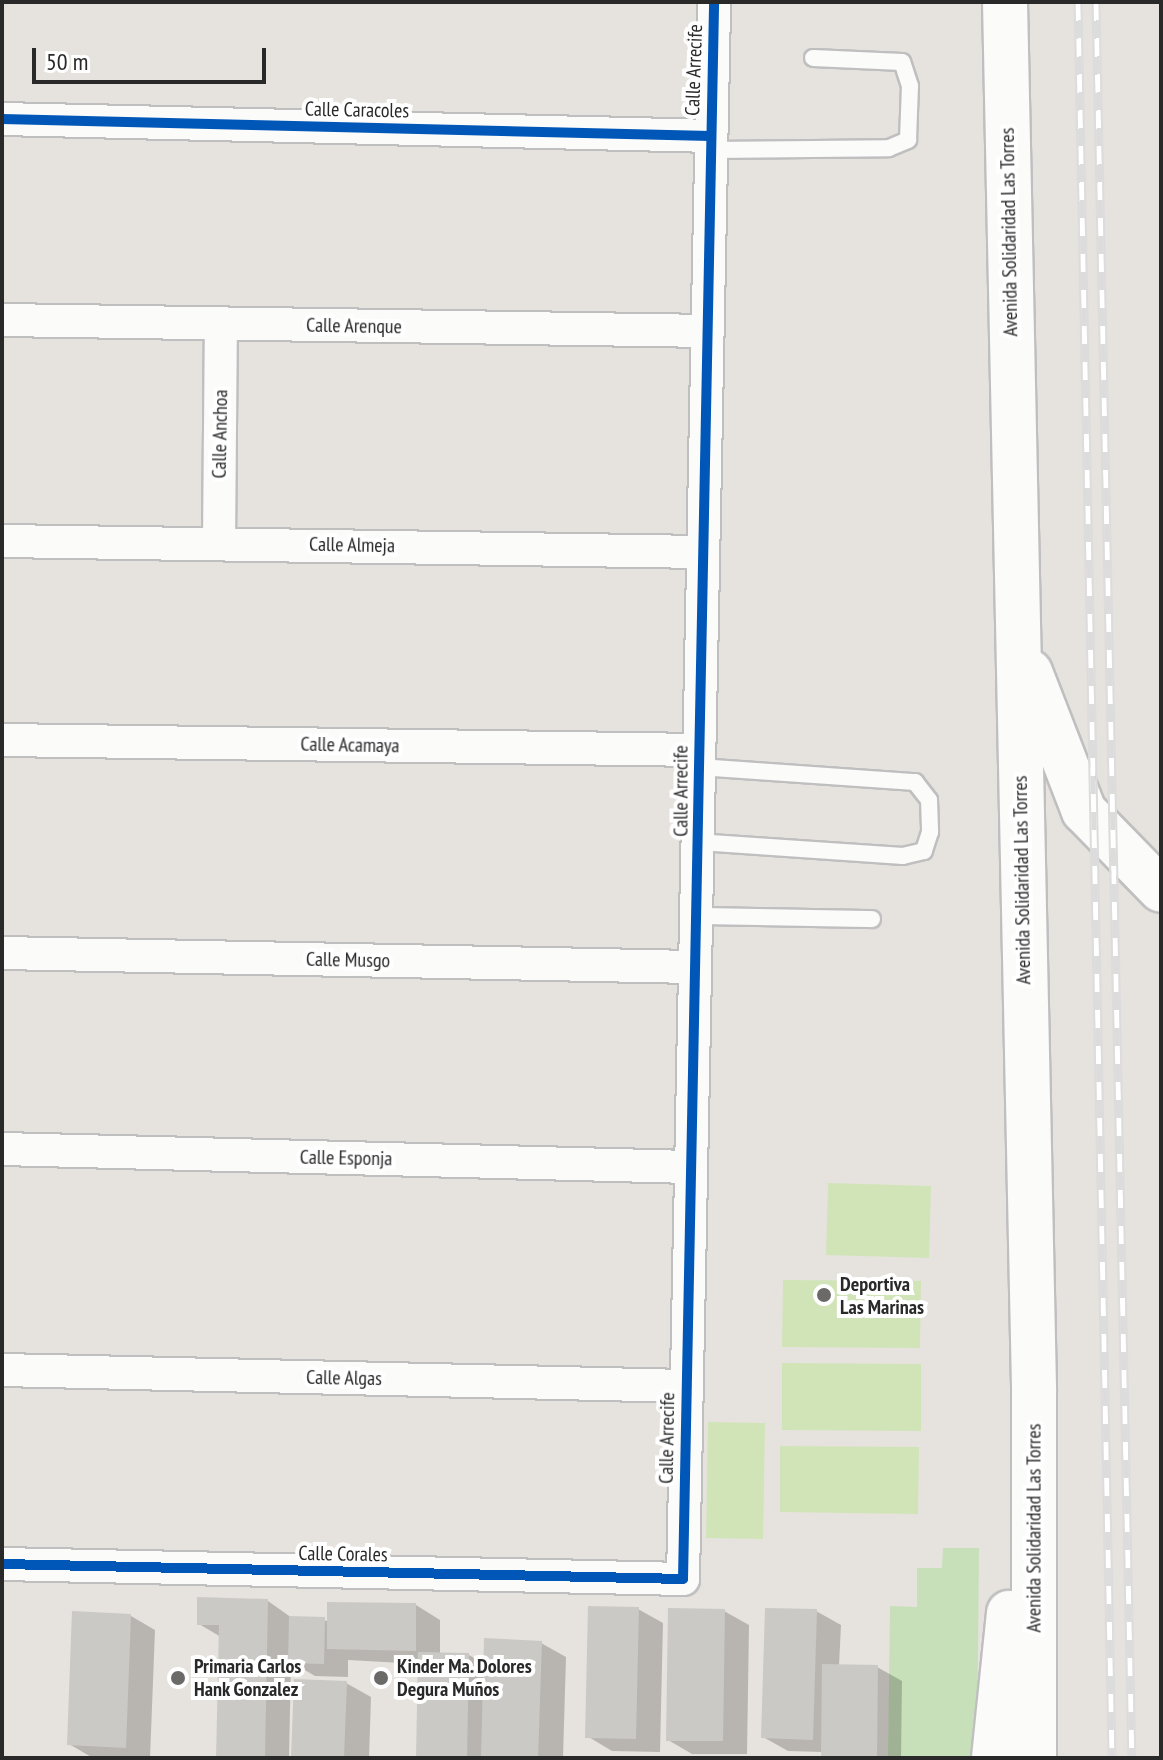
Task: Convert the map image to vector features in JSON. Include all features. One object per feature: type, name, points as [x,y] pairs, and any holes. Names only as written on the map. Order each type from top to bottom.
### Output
[{"type":"main road","name":"Avenida Solidaridad Las Torres","points":[[1005,2],[1034,1392],[1034,1758]]},
{"type":"main road","points":[[1016,632],[1084,811],[1161,890]]},
{"type":"main road","points":[[994,1758],[1034,1392]]},
{"type":"street","name":"Calle Arrecife","points":[[683,1579],[714,2]]},
{"type":"street","name":"Calle Caracoles","points":[[2,119],[711,143]]},
{"type":"street","name":"Calle Arenque","points":[[2,320],[707,331]]},
{"type":"street","name":"Calle Anchoa","points":[[219,543],[221,325]]},
{"type":"street","name":"Calle Almeja","points":[[2,541],[702,552]]},
{"type":"street","name":"Calle Acamaya","points":[[2,740],[699,758]]},
{"type":"street","name":"Calle Musgo","points":[[2,953],[695,967]]},
{"type":"street","name":"Calle Esponja","points":[[2,1149],[691,1167]]},
{"type":"street","name":"Calle Algas","points":[[2,1370],[686,1386]]},
{"type":"street","name":"Calle Corales","points":[[2,1564],[683,1579]]},
{"type":"lane","points":[[711,143],[889,148],[908,140],[910,86],[902,62],[813,58]]},
{"type":"lane","points":[[699,758],[915,782],[929,800],[930,832],[924,851],[903,856],[699,842]]},
{"type":"lane","points":[[697,916],[872,919]]},
{"type":"green space","points":[[828,1183],[931,1186],[929,1258],[826,1255]]},
{"type":"green space","points":[[783,1280],[921,1281],[920,1348],[782,1347]]},
{"type":"green space","points":[[782,1363],[921,1364],[921,1431],[782,1430]]},
{"type":"green space","points":[[708,1422],[765,1423],[763,1539],[706,1538]]},
{"type":"green space","points":[[780,1446],[919,1447],[918,1514],[780,1512]]},
{"type":"green space","points":[[943,1548],[979,1548],[977,1758],[888,1758],[890,1606],[917,1607],[917,1568],[942,1568]]},
{"type":"building","points":[[197,1597],[268,1599],[265,1758],[216,1758],[219,1625],[197,1625]]},
{"type":"building","points":[[327,1602],[416,1603],[416,1651],[327,1649]]},
{"type":"building","points":[[588,1606],[639,1607],[636,1739],[585,1738]]},
{"type":"building","points":[[668,1608],[725,1609],[723,1741],[666,1741]]},
{"type":"building","points":[[765,1608],[817,1609],[813,1740],[761,1738]]},
{"type":"building","points":[[72,1611],[131,1614],[126,1748],[67,1745]]},
{"type":"building","points":[[289,1616],[325,1617],[324,1664],[288,1663]]},
{"type":"building","points":[[484,1638],[542,1641],[538,1758],[481,1758]]},
{"type":"building","points":[[418,1652],[469,1653],[467,1758],[416,1758]]},
{"type":"building","points":[[822,1664],[878,1665],[877,1758],[821,1758]]},
{"type":"building","points":[[294,1679],[347,1681],[344,1758],[291,1758]]},
{"type":"railway","points":[[1078,2],[1112,1758]]},
{"type":"railway","points":[[1096,2],[1132,1758]]},
{"type":"cycle path","points":[[2,1564],[683,1579],[714,2]]},
{"type":"cycle path","points":[[2,119],[711,136]]},
{"type":"place","name":"Deportiva Las Marinas","points":[[824,1295]]},
{"type":"place","name":"Primaria Carlos Hank Gonzalez","points":[[178,1678]]},
{"type":"place","name":"Kinder Ma. Dolores Degura Muños","points":[[381,1678]]}]
